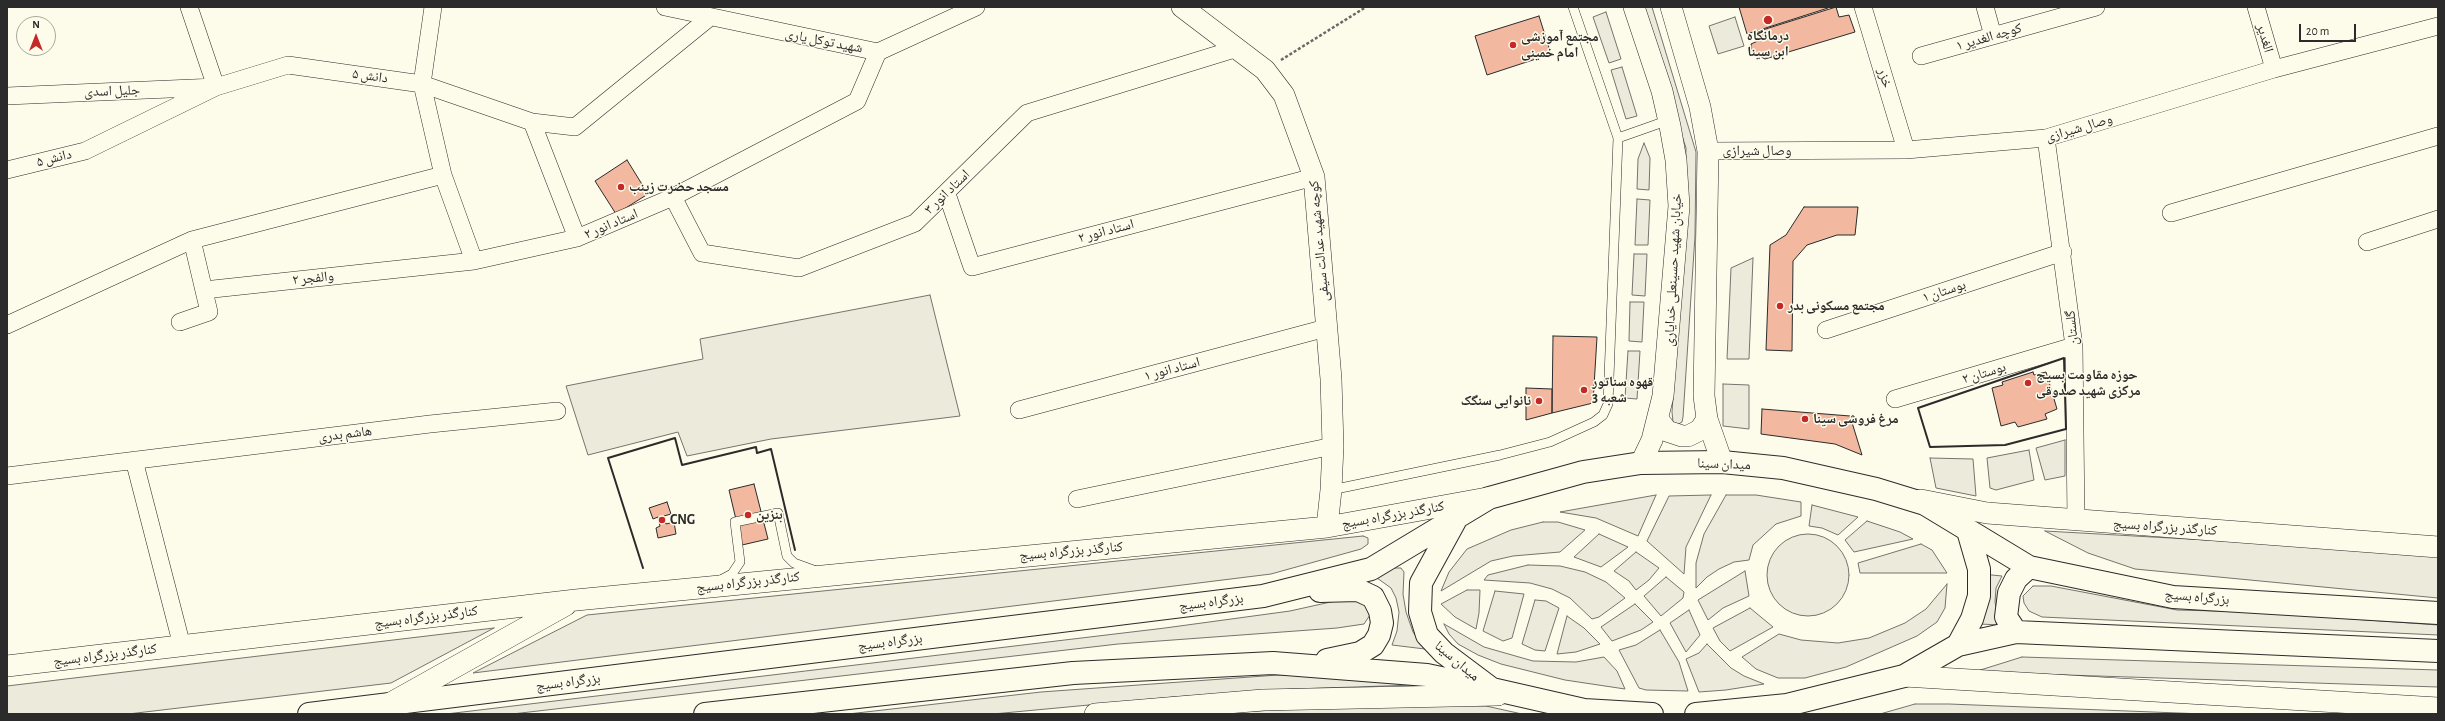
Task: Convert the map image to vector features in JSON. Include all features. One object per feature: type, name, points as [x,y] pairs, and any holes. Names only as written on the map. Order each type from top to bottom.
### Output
[{"type":"highway","name":"میدان سینا","points":[[1652,714],[1584,710],[1492,689],[1444,653],[1427,635],[1420,612],[1421,583],[1456,520],[1489,498],[1583,472],[1641,463],[1722,462],[1783,468],[1893,494],[1925,504],[1968,531]]},
{"type":"highway","name":"بزرگراه بسیج","points":[[309,714],[1263,596],[1371,569],[1456,520]]},
{"type":"highway","name":"بزرگراه بسیج","points":[[1968,531],[2029,567],[2174,597],[2438,613]]},
{"type":"highway","points":[[1958,645],[1972,619],[1979,596],[1979,569],[1968,531]]},
{"type":"highway","points":[[2016,632],[2006,617],[2008,592],[2016,579],[2029,567]]},
{"type":"highway","points":[[705,714],[1073,673],[1332,659],[1360,653],[1373,645],[1380,636],[1382,623],[1380,611],[1373,597],[1358,590],[1341,589],[1263,596]]},
{"type":"highway","points":[[1696,714],[1783,710],[1904,676],[1958,645],[2016,632],[2167,637],[2438,652]]},
{"type":"highway","points":[[1273,663],[1427,675],[1492,689]]},
{"type":"street","points":[[189,7],[216,87]]},
{"type":"street","points":[[433,7],[422,84],[443,175],[474,261]]},
{"type":"street","name":"شهید توکل یاری","points":[[665,7],[709,18],[878,52],[976,7]]},
{"type":"street","name":"کوچه شهید عدالت سیفی","points":[[1182,7],[1235,49],[1265,70],[1284,95],[1314,177],[1331,380],[1333,446],[1331,490],[1327,527]]},
{"type":"street","name":"خیابان شهید حسینعلی خدایاری","points":[[1634,7],[1662,91],[1676,160],[1679,206],[1667,360],[1658,419],[1641,463]]},
{"type":"street","points":[[1671,7],[1698,100],[1708,151],[1704,369],[1707,419],[1722,462]]},
{"type":"street","name":"خزر","points":[[1863,7],[1906,150]]},
{"type":"street","points":[[1985,7],[1994,36]]},
{"type":"street","name":"کوچه الغدیر ۱","points":[[1921,56],[2096,7]]},
{"type":"street","name":"الغدیر","points":[[2256,7],[2274,69]]},
{"type":"street","name":"دانش ۵","points":[[7,170],[85,151],[216,87],[288,65],[422,84],[532,122],[576,127],[709,18]]},
{"type":"street","name":"وصال شیرازی","points":[[1708,151],[1906,150],[2046,138],[2274,69],[2437,28]]},
{"type":"street","name":"استاد انور ۳","points":[[673,197],[702,253],[799,268],[915,223],[946,194],[1026,113],[1235,49]]},
{"type":"street","name":"استاد انور ۲","points":[[474,261],[577,238],[673,197],[857,101],[878,52]]},
{"type":"street","name":"جلیل اسدی","points":[[7,96],[216,87]]},
{"type":"street","points":[[532,122],[577,238]]},
{"type":"street","points":[[2171,213],[2438,136]]},
{"type":"street","name":"گلستان","points":[[2046,138],[2063,252],[2074,346],[2076,520]]},
{"type":"street","points":[[7,325],[192,240],[443,175]]},
{"type":"street","name":"استاد انور ۲","points":[[946,194],[972,267],[1314,177]]},
{"type":"street","points":[[2367,242],[2438,219]]},
{"type":"street","points":[[180,322],[209,312],[192,240]]},
{"type":"street","name":"بوستان ۱","points":[[1826,330],[2063,252]]},
{"type":"street","name":"والفجر ۲","points":[[204,290],[474,261]]},
{"type":"street","name":"استاد انور ۱","points":[[1019,410],[1326,328]]},
{"type":"street","name":"بوستان ۲","points":[[1895,400],[2074,346]]},
{"type":"street","name":"هاشم بدری","points":[[7,476],[557,411]]},
{"type":"street","points":[[1658,419],[1667,431],[1682,436],[1700,430],[1707,419]]},
{"type":"street","points":[[1077,499],[1333,446]]},
{"type":"street","points":[[134,460],[182,646]]},
{"type":"street","name":"کنارگذر بزرگراه بسیج","points":[[1893,494],[1987,513],[2438,547]]},
{"type":"street","name":"کنارگذر بزرگراه بسیج","points":[[7,666],[576,600],[823,574],[1327,527],[1489,498]]},
{"type":"street","points":[[388,704],[576,600]]},
{"type":"street","points":[[1904,676],[2438,708]]},
{"type":"street","points":[[1095,714],[1263,700],[1515,694]]},
{"type":"lane","points":[[1331,490],[1500,456],[1550,442],[1594,422],[1603,415],[1608,404],[1618,138],[1574,7]]},
{"type":"lane","points":[[1618,138],[1668,120]]},
{"type":"lane","points":[[709,586],[732,574],[740,562],[735,522],[778,513],[787,556],[794,563],[823,574]]},
{"type":"path","points":[[1265,70],[1366,7]]},
{"type":"shaded area","points":[[1640,7],[1652,7],[1696,152],[1695,236],[1683,417],[1682,422],[1677,425],[1673,422],[1672,412],[1684,235],[1686,148]]},
{"type":"shaded area","points":[[1606,12],[1621,59],[1609,63],[1593,17]]},
{"type":"shaded area","points":[[1735,17],[1744,46],[1718,54],[1709,26]]},
{"type":"shaded area","points":[[1622,67],[1637,116],[1626,119],[1611,70]]},
{"type":"shaded area","points":[[1644,143],[1650,158],[1649,190],[1637,189],[1638,159]]},
{"type":"shaded area","points":[[1637,199],[1650,200],[1648,245],[1635,245]]},
{"type":"shaded area","points":[[1634,254],[1647,254],[1645,296],[1632,295]]},
{"type":"shaded area","points":[[1753,258],[1749,359],[1727,359],[1731,268]]},
{"type":"shaded area","points":[[930,295],[960,416],[771,439],[687,456],[678,432],[588,455],[566,386],[703,359],[700,339]]},
{"type":"shaded area","points":[[1630,302],[1644,302],[1642,342],[1629,341]]},
{"type":"shaded area","points":[[1628,351],[1640,351],[1637,399],[1625,398]]},
{"type":"shaded area","points":[[1723,384],[1749,385],[1749,429],[1723,426]]},
{"type":"shaded area","points":[[2065,440],[2065,476],[2045,480],[2036,448]]},
{"type":"shaded area","points":[[2029,450],[2034,480],[1996,490],[1990,488],[1987,458]]},
{"type":"shaded area","points":[[1930,458],[1973,459],[1976,496],[1936,488]]},
{"type":"shaded area","points":[[1656,495],[1638,536],[1596,518],[1560,512]]},
{"type":"shaded area","points":[[1711,495],[1686,547],[1684,574],[1647,541],[1669,496]]},
{"type":"shaded area","points":[[1726,495],[1756,495],[1801,502],[1801,516],[1776,524],[1753,545],[1749,560],[1734,562],[1719,569],[1707,577],[1696,588],[1696,563],[1704,534]]},
{"type":"shaded area","points":[[1812,505],[1858,517],[1838,535],[1822,528],[1809,526]]},
{"type":"shaded area","points":[[1867,521],[1900,532],[1913,539],[1854,552],[1845,540]]},
{"type":"shaded area","points":[[1543,522],[1558,522],[1585,530],[1560,552],[1513,556],[1491,561],[1441,591],[1449,572],[1467,549],[1511,530]]},
{"type":"shaded area","points":[[2045,531],[2438,553],[2438,598],[2135,569],[2088,553]]},
{"type":"shaded area","points":[[1599,534],[1628,547],[1601,567],[1574,557]]},
{"type":"shaded area","points":[[1808,534],[1824,537],[1837,546],[1846,559],[1849,575],[1846,591],[1837,604],[1824,613],[1808,616],[1792,613],[1779,604],[1770,591],[1767,575],[1770,559],[1779,546],[1792,537]]},
{"type":"shaded area","points":[[1363,536],[1368,538],[1368,544],[1361,549],[1271,574],[473,673],[587,615]]},
{"type":"shaded area","points":[[1921,544],[1932,550],[1947,573],[1860,573],[1858,563]]},
{"type":"shaded area","points":[[1636,552],[1659,568],[1649,580],[1636,590],[1629,581],[1614,571]]},
{"type":"shaded area","points":[[1528,565],[1560,566],[1585,572],[1606,582],[1625,598],[1599,617],[1592,619],[1570,598],[1552,589],[1530,583],[1484,580],[1488,575]]},
{"type":"shaded area","points":[[1391,568],[1401,568],[1404,572],[1403,594],[1406,612],[1413,632],[1425,649],[1392,645],[1397,631],[1399,612],[1396,598],[1391,588],[1377,578]]},
{"type":"shaded area","points":[[1745,571],[1749,596],[1723,608],[1708,620],[1698,600]]},
{"type":"shaded area","points":[[1982,574],[2002,576],[1996,588],[1995,602],[2000,625],[1980,624]]},
{"type":"shaded area","points":[[1666,577],[1684,592],[1683,598],[1661,616],[1644,596]]},
{"type":"shaded area","points":[[1947,584],[1945,608],[1937,622],[1917,636],[1846,667],[1805,678],[1778,678],[1756,669],[1742,657],[1779,634],[1801,640],[1838,643],[1869,638],[1905,623],[1926,609]]},
{"type":"shaded area","points":[[2033,586],[2051,586],[2177,610],[2254,612],[2438,625],[2438,635],[2042,617],[2029,611],[2024,603],[2023,596]]},
{"type":"shaded area","points":[[1467,590],[1480,590],[1479,613],[1476,629],[1455,617],[1441,604]]},
{"type":"shaded area","points":[[1495,591],[1524,594],[1512,638],[1503,641],[1483,631]]},
{"type":"shaded area","points":[[1364,600],[1370,615],[1364,624],[1337,628],[1118,644],[512,714],[446,714],[1165,628],[1290,611],[1335,601]]},
{"type":"shaded area","points":[[1535,600],[1546,601],[1559,608],[1545,651],[1535,650],[1522,644]]},
{"type":"shaded area","points":[[1635,604],[1653,622],[1641,630],[1612,641],[1601,627]]},
{"type":"shaded area","points":[[1750,608],[1773,627],[1730,651],[1720,641],[1713,628]]},
{"type":"shaded area","points":[[1689,610],[1700,635],[1686,652],[1670,623]]},
{"type":"shaded area","points":[[1567,616],[1584,628],[1600,644],[1576,652],[1557,654]]},
{"type":"shaded area","points":[[1444,624],[1484,647],[1533,661],[1576,662],[1604,657],[1617,671],[1625,689],[1565,680],[1501,664],[1478,655],[1458,644],[1449,634]]},
{"type":"shaded area","points":[[494,628],[391,683],[128,714],[7,714],[7,686]]},
{"type":"shaded area","points":[[1660,630],[1679,662],[1688,691],[1646,690],[1639,688],[1619,650],[1636,645]]},
{"type":"shaded area","points":[[1707,644],[1731,668],[1744,676],[1764,684],[1726,690],[1699,692],[1686,659],[1699,653]]},
{"type":"shaded area","points":[[2022,657],[2438,670],[2438,687],[1974,672]]},
{"type":"shaded area","points":[[1327,674],[1415,685],[1293,689],[1174,697],[993,714],[848,714],[1041,692],[1278,675]]},
{"type":"shaded area","points":[[1394,704],[1486,706],[1522,714],[1198,714]]},
{"type":"shaded area","points":[[1915,704],[1949,704],[2204,714],[1880,714]]},
{"type":"building","name":"درمانگاه ابن سینا","points":[[1739,7],[1827,7],[1828,8],[1747,34]]},
{"type":"building","points":[[1836,7],[1839,17],[1849,15],[1855,32],[1765,59],[1752,52],[1751,44],[1760,40],[1756,32]]},
{"type":"building","name":"مجتمع آموزشی امام خمینی","points":[[1539,16],[1551,54],[1487,75],[1475,36]]},
{"type":"building","name":"مسجد حضرت زینب","points":[[627,160],[648,194],[616,214],[595,181]]},
{"type":"building","name":"مجتمع مسکونی بدر","points":[[1804,207],[1858,207],[1855,235],[1837,235],[1807,245],[1793,261],[1792,351],[1766,350],[1770,245],[1786,235]]},
{"type":"building","points":[[1553,336],[1597,337],[1593,403],[1552,413]]},
{"type":"building","points":[[2033,372],[2034,375],[2046,372],[2057,409],[2045,414],[2047,419],[2018,427],[2015,422],[2001,426],[1992,388],[2003,385],[2002,382]]},
{"type":"building","name":"نانوایی سنگک","points":[[1526,388],[1552,389],[1552,413],[1526,420]]},
{"type":"building","points":[[1762,409],[1850,416],[1862,455],[1835,444],[1761,434]]},
{"type":"building","name":"بنزین","points":[[754,484],[768,539],[742,545],[729,490]]},
{"type":"building","name":"CNG","points":[[667,502],[671,514],[664,516],[666,524],[674,522],[676,534],[658,538],[656,528],[660,526],[658,517],[653,519],[649,508]]},
{"type":"wall","points":[[2064,358],[2066,429],[2005,445],[1930,447],[1918,408],[2064,358]]},
{"type":"wall","points":[[643,568],[608,458],[675,438],[682,465],[756,447],[757,453],[771,449],[795,550]]},
{"type":"place","name":"درمانگاه ابن سینا","points":[[1768,20]]},
{"type":"place","name":"مجتمع آموزشی امام خمینی","points":[[1513,45]]},
{"type":"place","name":"مسجد حضرت زینب","points":[[621,187]]},
{"type":"place","name":"مجتمع مسکونی بدر","points":[[1780,306]]},
{"type":"place","name":"حوزه مقاومت بسیج مرکزی شهید صدوقی","points":[[2028,383]]},
{"type":"place","name":"قهوه سناتور شعبه 3","points":[[1584,390]]},
{"type":"place","name":"نانوایی سنگک","points":[[1539,401]]},
{"type":"place","name":"مرغ فروشی سینا","points":[[1805,419]]},
{"type":"place","name":"بنزین","points":[[748,515]]},
{"type":"place","name":"CNG","points":[[662,520]]}]
